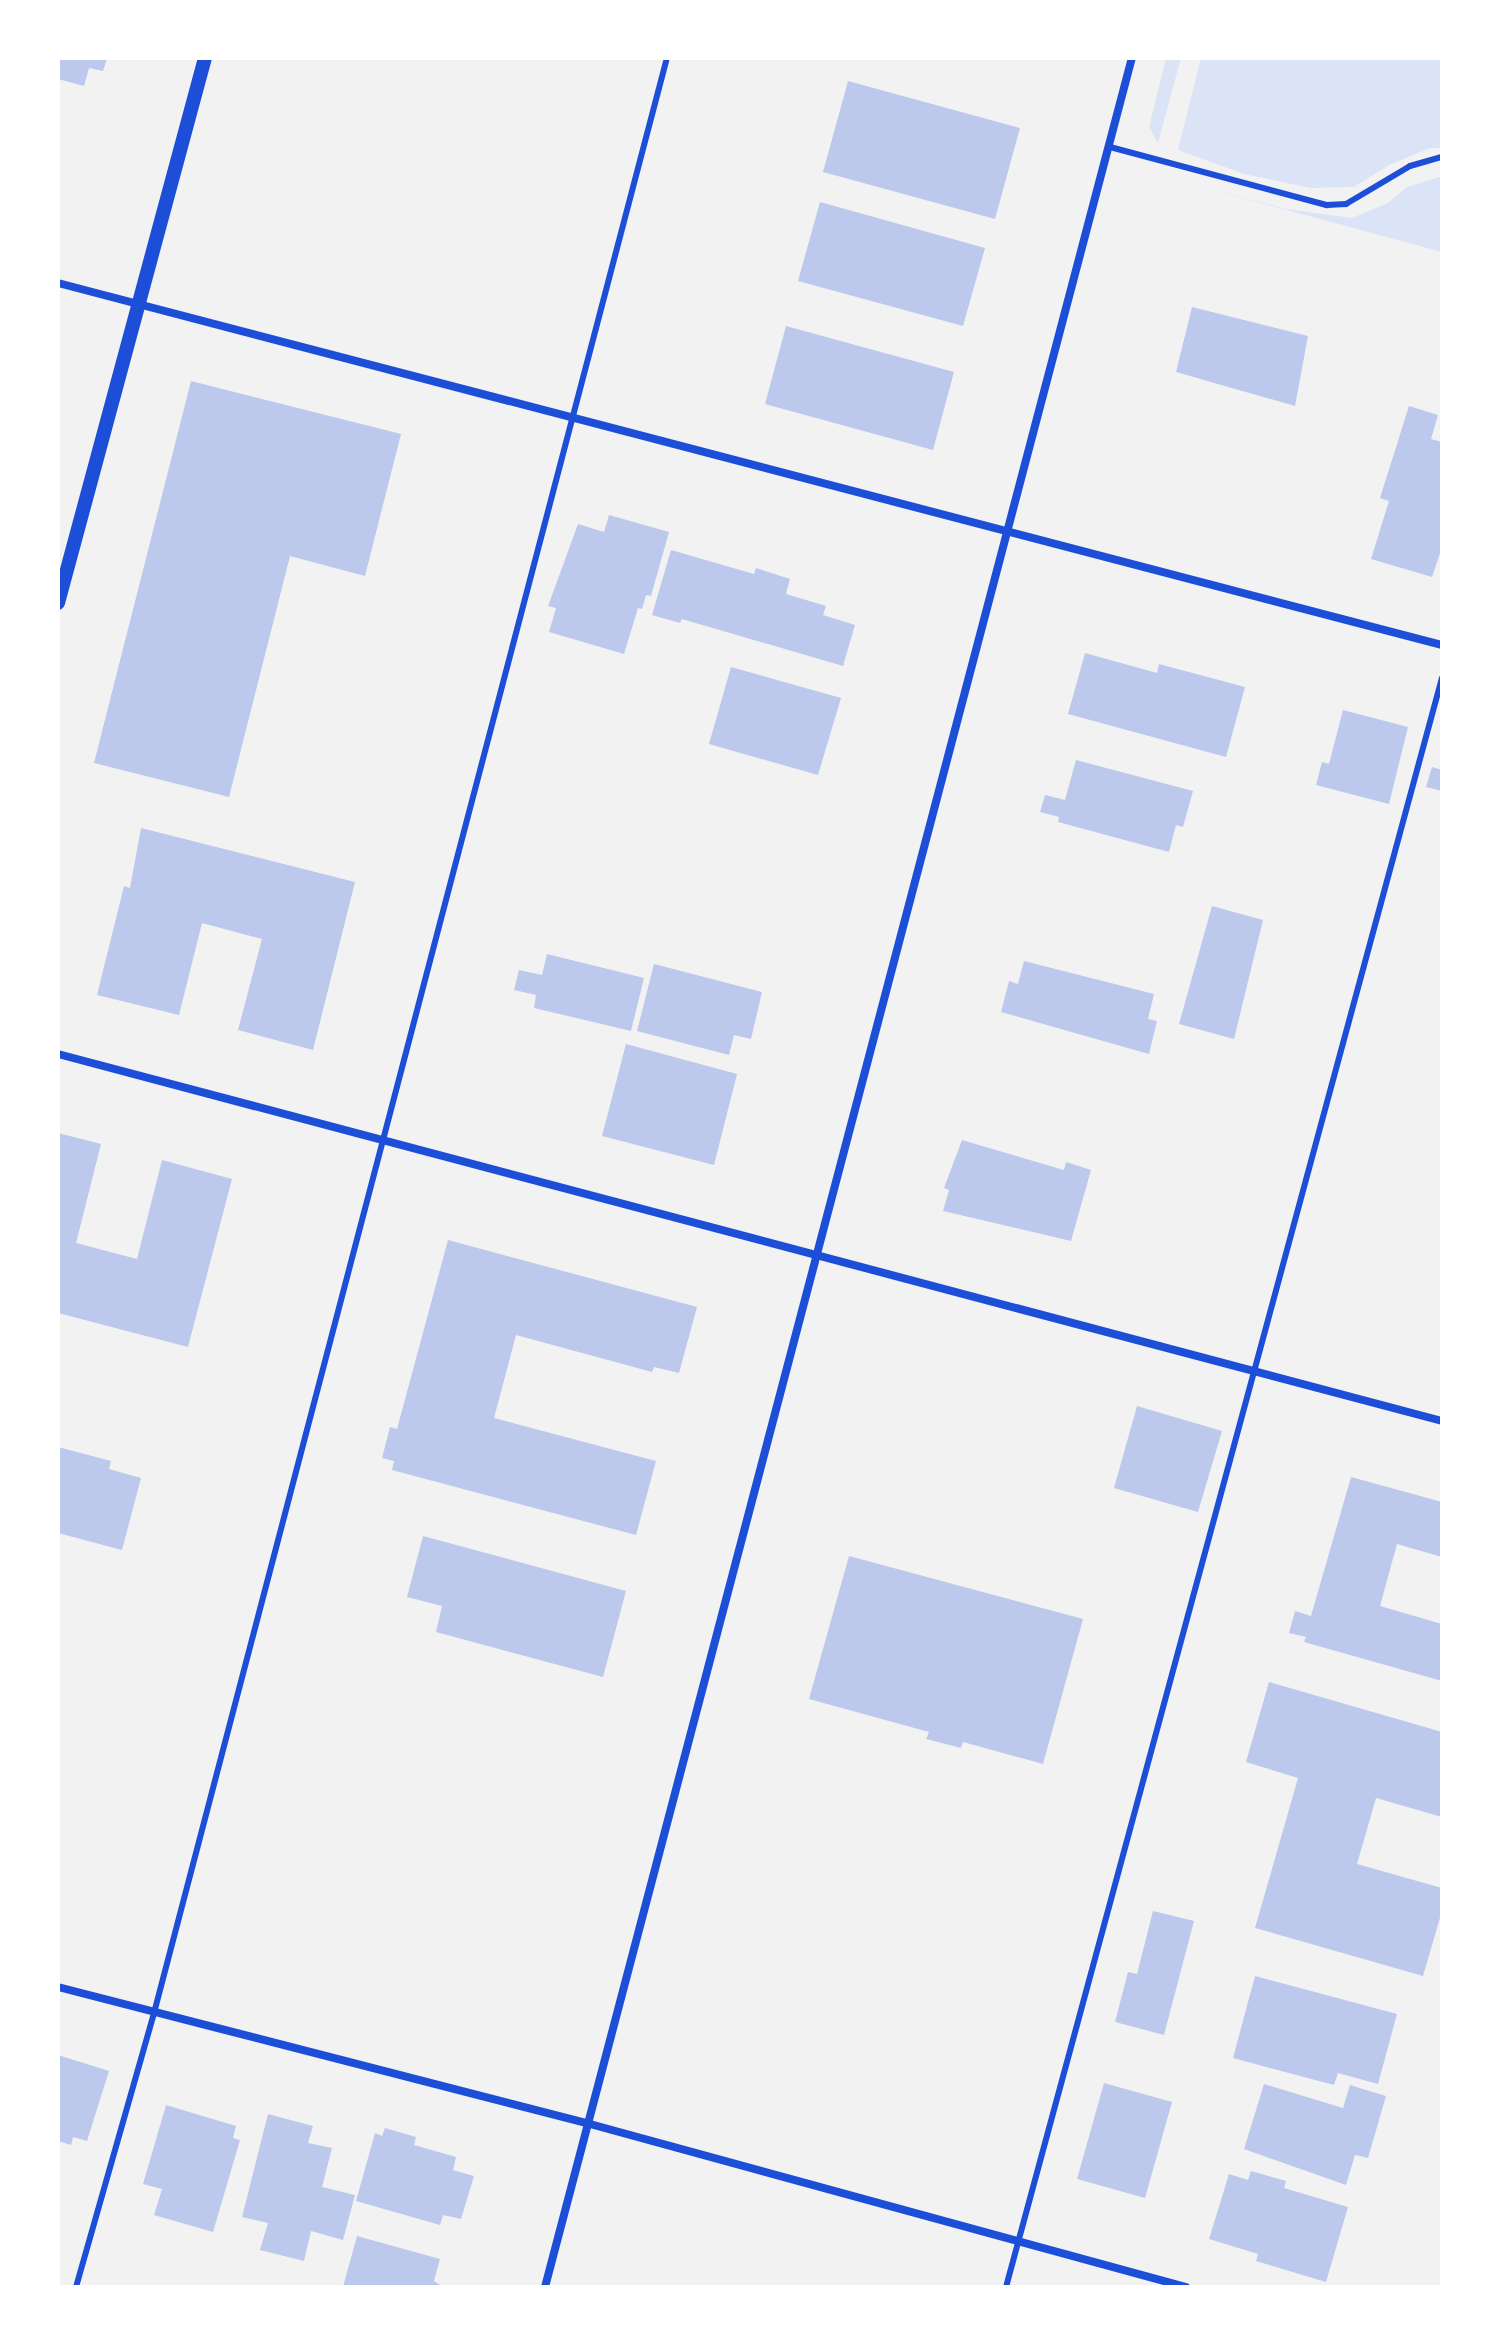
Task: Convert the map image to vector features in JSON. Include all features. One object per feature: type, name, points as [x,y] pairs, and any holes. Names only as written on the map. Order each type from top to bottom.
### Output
[{"type":"street","points":[[58,603],[205,58]]},
{"type":"street","points":[[545,2287],[1132,58]]},
{"type":"street","points":[[58,283],[1005,534],[1442,645]]},
{"type":"street","points":[[58,1054],[1442,1421]]},
{"type":"street","points":[[58,1987],[590,2124],[1186,2287]]},
{"type":"lane","points":[[76,2287],[154,2013],[380,1139],[667,58]]},
{"type":"lane","points":[[1110,147],[1327,205],[1346,204],[1410,166],[1442,157]]},
{"type":"lane","points":[[1006,2287],[1442,678]]},
{"type":"shaded area","points":[[1166,58],[1181,58],[1158,143],[1149,127]]},
{"type":"shaded area","points":[[1201,58],[1442,58],[1442,148],[1430,148],[1389,165],[1354,187],[1311,188],[1244,174],[1178,150]]},
{"type":"shaded area","points":[[1442,176],[1442,252],[1169,178],[1286,209],[1352,218],[1388,203],[1407,187]]},
{"type":"building","points":[[58,58],[107,58],[103,71],[89,68],[84,86],[58,79]]},
{"type":"building","points":[[848,81],[1020,128],[995,219],[823,172]]},
{"type":"building","points":[[820,202],[985,248],[963,326],[798,281]]},
{"type":"building","points":[[1192,307],[1308,336],[1295,406],[1176,372]]},
{"type":"building","points":[[786,326],[954,372],[933,450],[765,404]]},
{"type":"building","points":[[191,381],[401,434],[365,576],[290,556],[229,797],[94,763]]},
{"type":"building","points":[[1409,406],[1438,415],[1431,439],[1442,442],[1442,547],[1432,577],[1371,559],[1389,501],[1380,498]]},
{"type":"building","points":[[609,515],[669,532],[651,596],[646,595],[642,609],[638,608],[624,654],[549,632],[556,608],[548,606],[578,524],[604,532]]},
{"type":"building","points":[[671,550],[754,574],[756,568],[790,579],[786,594],[826,606],[823,615],[855,625],[843,666],[682,619],[680,623],[652,615]]},
{"type":"building","points":[[1085,653],[1157,673],[1159,664],[1245,687],[1226,757],[1068,714]]},
{"type":"building","points":[[731,667],[841,698],[818,775],[709,744]]},
{"type":"building","points":[[1343,710],[1408,727],[1389,804],[1316,785],[1322,762],[1329,764]]},
{"type":"building","points":[[1076,760],[1193,791],[1183,827],[1176,825],[1169,852],[1058,822],[1059,817],[1040,812],[1045,795],[1065,800]]},
{"type":"building","points":[[1432,767],[1442,770],[1442,791],[1426,787]]},
{"type":"building","points":[[141,828],[355,882],[313,1050],[238,1030],[262,939],[202,923],[179,1015],[97,995],[124,886],[130,888]]},
{"type":"building","points":[[1212,906],[1263,920],[1234,1039],[1179,1024]]},
{"type":"building","points":[[547,954],[644,978],[631,1031],[534,1008],[536,995],[514,990],[519,970],[542,975]]},
{"type":"building","points":[[1024,961],[1154,994],[1148,1019],[1157,1021],[1149,1054],[1001,1012],[1009,981],[1018,984]]},
{"type":"building","points":[[654,964],[762,992],[751,1039],[734,1035],[729,1055],[637,1031]]},
{"type":"building","points":[[626,1044],[737,1074],[714,1165],[602,1136]]},
{"type":"building","points":[[58,1133],[101,1144],[76,1243],[137,1259],[162,1160],[232,1179],[188,1347],[58,1313]]},
{"type":"building","points":[[962,1140],[1064,1170],[1066,1162],[1091,1170],[1071,1241],[943,1211],[949,1190],[944,1188]]},
{"type":"building","points":[[448,1240],[697,1307],[679,1373],[654,1367],[652,1372],[516,1335],[494,1418],[656,1461],[636,1535],[392,1470],[394,1461],[382,1458],[390,1427],[397,1429]]},
{"type":"building","points":[[1137,1406],[1222,1431],[1198,1512],[1114,1488]]},
{"type":"building","points":[[58,1447],[111,1461],[109,1469],[141,1478],[122,1550],[58,1533]]},
{"type":"building","points":[[1351,1477],[1442,1502],[1442,1557],[1397,1544],[1380,1606],[1442,1624],[1442,1681],[1304,1642],[1306,1637],[1289,1633],[1295,1611],[1311,1616]]},
{"type":"building","points":[[423,1536],[626,1591],[603,1677],[436,1632],[442,1606],[407,1597]]},
{"type":"building","points":[[849,1556],[1083,1619],[1043,1764],[963,1742],[961,1748],[926,1739],[929,1732],[809,1699]]},
{"type":"building","points":[[1269,1682],[1442,1732],[1442,1817],[1376,1798],[1357,1864],[1442,1888],[1442,1911],[1423,1976],[1255,1928],[1298,1778],[1246,1762]]},
{"type":"building","points":[[1153,1911],[1194,1921],[1164,2035],[1115,2022],[1128,1972],[1137,1974]]},
{"type":"building","points":[[1255,1976],[1397,2014],[1378,2084],[1338,2073],[1334,2085],[1233,2058]]},
{"type":"building","points":[[58,2055],[109,2071],[87,2141],[73,2137],[71,2145],[58,2141]]},
{"type":"building","points":[[1104,2083],[1172,2102],[1145,2198],[1077,2179]]},
{"type":"building","points":[[1264,2084],[1343,2108],[1350,2085],[1386,2096],[1368,2158],[1355,2155],[1346,2185],[1244,2149]]},
{"type":"building","points":[[166,2105],[236,2126],[233,2138],[240,2140],[213,2232],[154,2215],[162,2189],[143,2184]]},
{"type":"building","points":[[268,2114],[313,2126],[308,2143],[332,2148],[322,2187],[355,2195],[343,2240],[311,2231],[304,2261],[260,2250],[268,2223],[242,2217]]},
{"type":"building","points":[[385,2128],[416,2137],[414,2145],[456,2157],[453,2170],[474,2176],[461,2219],[443,2215],[440,2225],[356,2201],[375,2133],[382,2136]]},
{"type":"building","points":[[1251,2171],[1286,2181],[1284,2188],[1348,2207],[1326,2282],[1256,2261],[1258,2254],[1209,2239],[1229,2174],[1248,2180]]},
{"type":"building","points":[[357,2236],[440,2259],[434,2281],[443,2287],[343,2287]]}]
